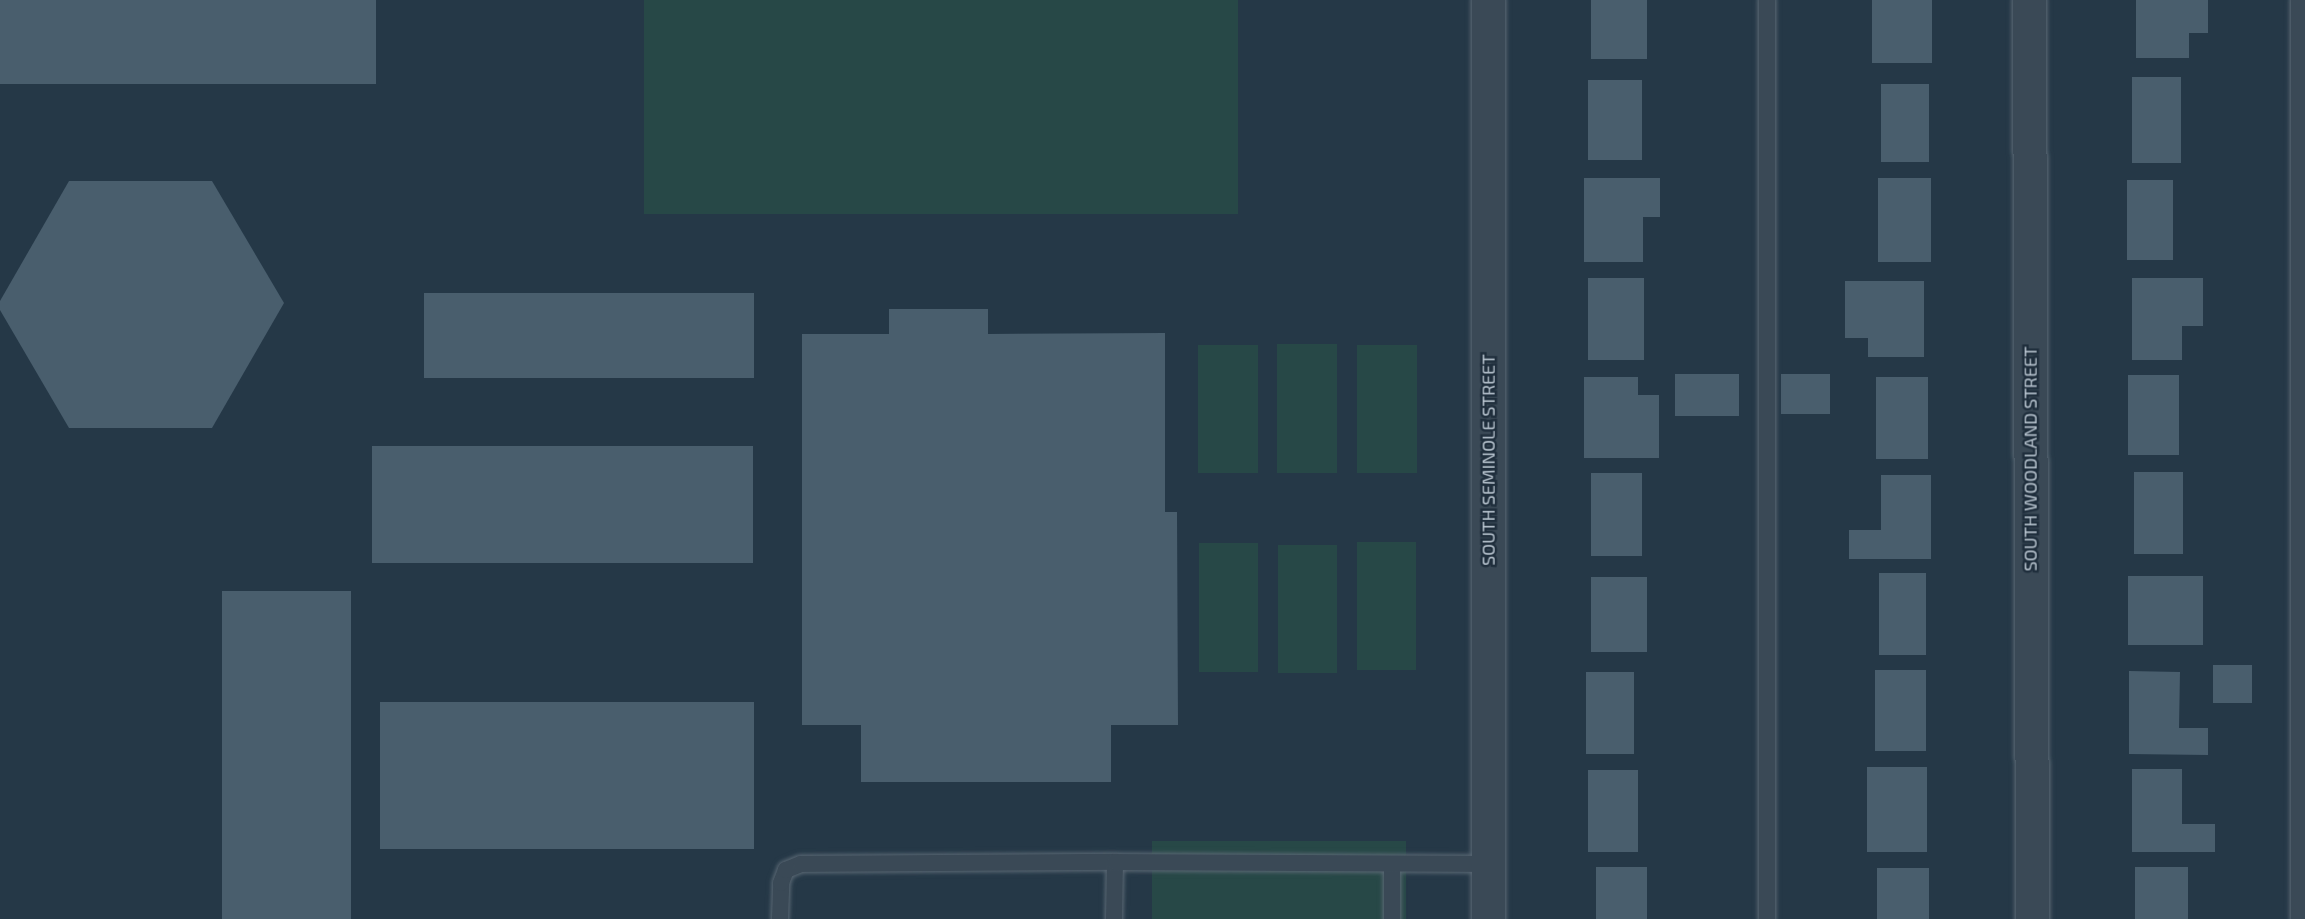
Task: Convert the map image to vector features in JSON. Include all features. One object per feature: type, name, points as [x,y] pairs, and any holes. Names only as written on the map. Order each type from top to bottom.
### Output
[{"type":"street","name":"SOUTH SEMINOLE STREET","points":[[1488,0],[1488,919]]},
{"type":"street","name":"SOUTH WOODLAND STREET","points":[[2029,0],[2032,919]]},
{"type":"lane","points":[[1767,0],[1767,919]]},
{"type":"lane","points":[[2299,0],[2299,919]]},
{"type":"lane","points":[[780,919],[781,883],[786,870],[801,864],[1114,862],[1488,864]]},
{"type":"lane","points":[[1113,919],[1114,862]]},
{"type":"lane","points":[[1392,864],[1392,919]]},
{"type":"green space","points":[[644,0],[1238,0],[1238,214],[644,214]]},
{"type":"green space","points":[[1277,344],[1337,344],[1337,473],[1277,473]]},
{"type":"green space","points":[[1198,345],[1258,345],[1258,473],[1198,473]]},
{"type":"green space","points":[[1357,345],[1417,345],[1417,473],[1357,473]]},
{"type":"green space","points":[[1357,542],[1416,542],[1416,670],[1357,670]]},
{"type":"green space","points":[[1199,543],[1258,543],[1258,672],[1199,672]]},
{"type":"green space","points":[[1278,545],[1337,545],[1337,673],[1278,673]]},
{"type":"green space","points":[[1152,841],[1406,841],[1406,919],[1152,919]]},
{"type":"building","points":[[0,0],[376,0],[376,84],[0,84]]},
{"type":"building","points":[[1591,0],[1647,0],[1647,59],[1591,59]]},
{"type":"building","points":[[1872,0],[1932,0],[1932,63],[1872,63]]},
{"type":"building","points":[[2136,0],[2208,0],[2208,33],[2189,33],[2189,58],[2136,58]]},
{"type":"building","points":[[2132,77],[2181,77],[2181,163],[2132,163]]},
{"type":"building","points":[[1588,80],[1642,80],[1642,160],[1588,160]]},
{"type":"building","points":[[1881,84],[1929,84],[1929,162],[1881,162]]},
{"type":"building","points":[[1584,178],[1660,178],[1660,217],[1643,217],[1643,262],[1584,262]]},
{"type":"building","points":[[1878,178],[1931,178],[1931,262],[1878,262]]},
{"type":"building","points":[[2127,180],[2173,180],[2173,260],[2127,260]]},
{"type":"building","points":[[69,181],[212,181],[284,303],[212,428],[69,428],[0,310],[0,301]]},
{"type":"building","points":[[1588,278],[1644,278],[1644,360],[1588,360]]},
{"type":"building","points":[[2132,278],[2203,278],[2203,326],[2182,326],[2182,360],[2132,360]]},
{"type":"building","points":[[1845,281],[1924,281],[1924,357],[1868,357],[1868,338],[1845,338]]},
{"type":"building","points":[[424,293],[754,293],[754,378],[424,378]]},
{"type":"building","points":[[889,309],[988,309],[988,334],[1165,333],[1165,512],[1177,512],[1178,725],[1111,725],[1111,782],[861,782],[861,725],[802,725],[802,334],[889,334]]},
{"type":"building","points":[[1675,374],[1739,374],[1739,416],[1675,416]]},
{"type":"building","points":[[1781,374],[1830,374],[1830,414],[1781,414]]},
{"type":"building","points":[[2128,375],[2179,375],[2179,455],[2128,455]]},
{"type":"building","points":[[1584,377],[1638,377],[1638,395],[1659,395],[1659,458],[1584,458]]},
{"type":"building","points":[[1876,377],[1928,377],[1928,459],[1876,459]]},
{"type":"building","points":[[372,446],[753,446],[753,563],[372,563]]},
{"type":"building","points":[[2134,472],[2183,472],[2183,554],[2134,554]]},
{"type":"building","points":[[1591,473],[1642,473],[1642,556],[1591,556]]},
{"type":"building","points":[[1881,475],[1931,475],[1931,559],[1849,559],[1849,530],[1881,530]]},
{"type":"building","points":[[1879,573],[1926,573],[1926,655],[1879,655]]},
{"type":"building","points":[[2128,576],[2203,576],[2203,645],[2128,645]]},
{"type":"building","points":[[1591,577],[1647,577],[1647,652],[1591,652]]},
{"type":"building","points":[[222,591],[351,591],[351,919],[222,919]]},
{"type":"building","points":[[2213,665],[2252,665],[2252,703],[2213,703]]},
{"type":"building","points":[[1875,670],[1926,670],[1926,751],[1875,751]]},
{"type":"building","points":[[2129,671],[2180,672],[2179,728],[2208,728],[2208,755],[2129,754]]},
{"type":"building","points":[[1586,672],[1634,672],[1634,754],[1586,754]]},
{"type":"building","points":[[380,702],[754,702],[754,849],[380,849]]},
{"type":"building","points":[[1867,767],[1927,767],[1927,852],[1867,852]]},
{"type":"building","points":[[2132,769],[2182,769],[2182,824],[2215,824],[2215,852],[2132,852]]},
{"type":"building","points":[[1588,770],[1638,770],[1638,852],[1588,852]]},
{"type":"building","points":[[1596,867],[1647,867],[1647,919],[1596,919]]},
{"type":"building","points":[[2135,867],[2188,867],[2188,919],[2135,919]]},
{"type":"building","points":[[1877,868],[1929,868],[1929,919],[1877,919]]}]
